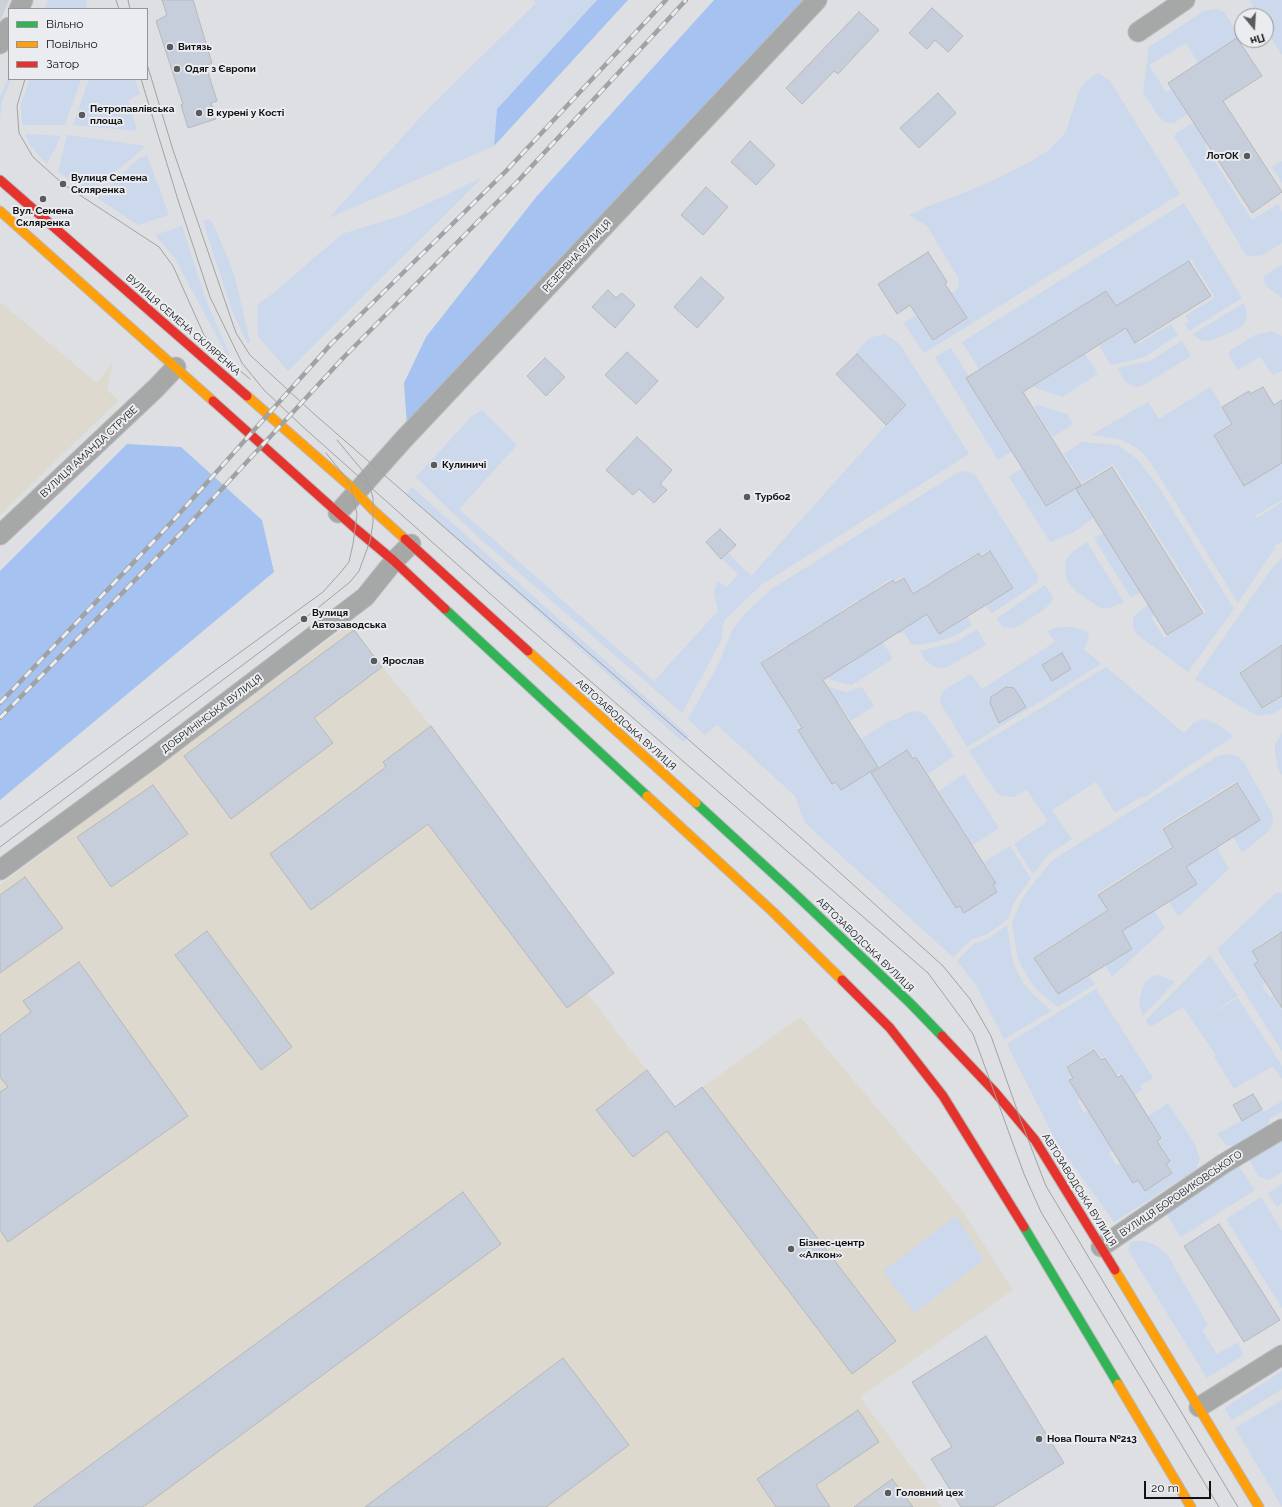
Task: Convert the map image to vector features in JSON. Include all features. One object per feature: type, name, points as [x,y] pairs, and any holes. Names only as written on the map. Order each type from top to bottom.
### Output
[{"type":"main road","name":"ВУЛИЦЯ СЕМЕНА СКЛЯРЕНКА","points":[[0,180],[353,490]]},
{"type":"main road","points":[[0,211],[370,542],[394,561],[772,911],[890,1028],[943,1096],[1042,1256],[1191,1507]]},
{"type":"main road","name":"АВТОЗАВОДСЬКА ВУЛИЦЯ","points":[[353,490],[792,890],[910,1003],[1021,1121],[1035,1140],[1101,1247],[1259,1507]]},
{"type":"street","name":"РЕЗЕРВНА ВУЛИЦЯ","points":[[338,513],[353,490],[414,429],[817,0]]},
{"type":"street","points":[[1138,32],[1186,0]]},
{"type":"street","points":[[0,44],[8,29]]},
{"type":"street","name":"ВУЛИЦЯ АМАНДА СТРУВЕ","points":[[0,535],[155,389],[176,367]]},
{"type":"street","name":"ДОБРИНІНСЬКА ВУЛИЦЯ","points":[[0,870],[153,758],[365,597],[394,561],[411,544]]},
{"type":"street","name":"ВУЛИЦЯ БОРОВИКОВСЬКОГО","points":[[1101,1247],[1223,1164],[1282,1129]]},
{"type":"street","points":[[1199,1407],[1282,1355]]},
{"type":"shaded area","points":[[0,0],[9,0],[0,21]]},
{"type":"shaded area","points":[[48,0],[87,0],[86,8],[44,8]]},
{"type":"shaded area","points":[[534,0],[597,0],[497,109],[494,146],[329,218],[428,109],[536,3]]},
{"type":"shaded area","points":[[597,0],[628,0],[494,146],[497,109]]},
{"type":"shaded area","points":[[714,0],[803,0],[407,426],[404,383],[426,337],[537,196]]},
{"type":"shaded area","points":[[1250,0],[1282,0],[1282,55],[1274,42],[1274,8],[1254,8]]},
{"type":"shaded area","points":[[1219,9],[1225,13],[1234,28],[1234,45],[1226,49],[1203,71],[1186,43],[1149,65],[1166,92],[1174,88],[1189,113],[1174,123],[1165,122],[1159,117],[1143,92],[1149,47],[1204,11]]},
{"type":"shaded area","points":[[1099,73],[1110,81],[1180,194],[924,353],[904,323],[958,289],[959,279],[927,226],[909,215],[994,180],[1028,163],[1049,150],[1066,132],[1077,96],[1081,88],[1093,76]]},
{"type":"shaded area","points":[[8,80],[11,80],[2,102],[0,119],[0,96]]},
{"type":"shaded area","points":[[30,80],[81,80],[65,125],[22,125],[21,104]]},
{"type":"shaded area","points":[[89,80],[135,80],[140,94],[128,100],[137,131],[73,125]]},
{"type":"shaded area","points":[[1195,122],[1208,143],[1205,146],[1252,220],[1278,204],[1282,212],[1282,243],[1262,255],[1246,255],[1174,136]]},
{"type":"shaded area","points":[[25,134],[61,136],[47,164],[30,145]]},
{"type":"shaded area","points":[[67,135],[146,146],[90,193],[58,172]]},
{"type":"shaded area","points":[[147,155],[169,215],[138,225],[98,197],[138,159]]},
{"type":"shaded area","points":[[1282,161],[1282,183],[1272,167]]},
{"type":"shaded area","points":[[483,177],[288,371],[258,336],[257,305],[342,234],[406,214]]},
{"type":"shaded area","points":[[1184,203],[1242,298],[1189,331],[1185,324],[1189,321],[1185,316],[1215,297],[1191,259],[1116,307],[1107,291],[980,370],[962,342]]},
{"type":"shaded area","points":[[208,219],[212,222],[235,278],[250,342],[247,343],[233,313],[203,221]]},
{"type":"shaded area","points":[[182,226],[204,295],[230,356],[228,357],[174,257],[155,235]]},
{"type":"shaded area","points":[[1282,265],[1282,298],[1266,286],[1263,281],[1265,275]]},
{"type":"shaded area","points":[[0,302],[97,383],[113,362],[107,390],[119,400],[0,515]]},
{"type":"shaded area","points":[[1244,303],[1247,315],[1246,321],[1242,326],[1234,331],[1210,341],[1200,340],[1193,334]]},
{"type":"shaded area","points":[[1171,324],[1178,335],[1145,357],[1111,365],[1099,346],[1128,328],[1138,344]]},
{"type":"shaded area","points":[[1271,331],[1282,336],[1282,371],[1273,375],[1260,357],[1238,370],[1229,356],[1230,351],[1255,335]]},
{"type":"shaded area","points":[[884,334],[901,346],[969,454],[761,585],[724,621],[721,641],[682,713],[481,540],[416,477],[472,416],[482,410],[517,445],[459,509],[654,681],[718,611],[714,593],[717,581],[727,587],[738,574],[722,559],[728,553],[751,576],[886,425],[907,405],[856,353],[868,339]]},
{"type":"shaded area","points":[[1182,341],[1191,356],[1142,386],[1135,387],[1130,385],[1125,381],[1117,368],[1150,361]]},
{"type":"shaded area","points":[[951,348],[1002,429],[999,432],[1012,451],[998,460],[935,357]]},
{"type":"shaded area","points":[[1085,354],[1098,374],[1062,397],[1033,387]]},
{"type":"shaded area","points":[[1210,387],[1232,423],[1213,434],[1243,484],[1282,463],[1282,500],[1255,516],[1257,518],[1282,502],[1282,542],[1274,546],[1275,548],[1238,603],[1149,460],[1142,452],[1129,443],[1118,439],[1091,435],[1148,402],[1159,419]]},
{"type":"shaded area","points":[[1038,405],[1067,414],[1073,424],[1053,437],[1034,407]]},
{"type":"shaded area","points":[[1082,442],[1118,445],[1137,459],[1158,486],[1234,609],[1188,672],[1135,633],[1133,617],[1150,604],[1156,614],[1151,617],[1164,638],[1206,612],[1113,464],[1082,483],[1064,454]]},
{"type":"shaded area","points":[[127,444],[181,447],[262,520],[274,572],[0,800],[0,571]]},
{"type":"shaded area","points":[[1022,468],[1046,506],[1077,487],[1095,517],[1074,532],[1050,542],[1009,477]]},
{"type":"shaded area","points":[[963,471],[975,475],[1038,576],[1037,583],[991,614],[986,604],[1013,586],[990,550],[981,554],[979,552],[958,564],[960,567],[944,577],[942,575],[923,586],[924,589],[915,595],[903,576],[894,581],[892,578],[859,603],[857,600],[838,613],[840,616],[824,626],[822,623],[802,636],[803,639],[789,649],[786,645],[761,662],[772,682],[776,680],[786,696],[783,698],[800,726],[797,728],[840,789],[872,769],[901,815],[898,817],[933,872],[947,885],[943,888],[955,906],[959,904],[964,912],[997,891],[992,883],[996,881],[984,862],[1010,846],[1031,878],[1013,904],[1008,919],[986,935],[972,939],[953,957],[805,823],[795,796],[717,725],[705,735],[688,719],[717,667],[733,629],[744,615],[770,590],[957,473]]},
{"type":"shaded area","points":[[412,487],[689,736],[683,742],[406,494]]},
{"type":"shaded area","points":[[1105,532],[1142,591],[1131,598],[1094,538]]},
{"type":"shaded area","points":[[1087,542],[1124,602],[1109,608],[1101,608],[1077,592],[1067,581],[1065,568],[1066,559]]},
{"type":"shaded area","points":[[1282,558],[1282,644],[1239,672],[1263,709],[1282,697],[1282,708],[1272,714],[1258,716],[1195,679],[1272,568]]},
{"type":"shaded area","points":[[1045,585],[1053,597],[1051,603],[1042,611],[1015,628],[1002,627],[997,618]]},
{"type":"shaded area","points":[[926,613],[939,632],[967,615],[972,625],[955,636],[936,642],[920,645],[911,644],[904,632],[900,634],[898,631]]},
{"type":"shaded area","points":[[350,624],[382,667],[431,726],[614,973],[587,993],[675,1107],[800,1017],[962,1210],[1013,1290],[860,1397],[941,1507],[0,1507],[0,885]]},
{"type":"shaded area","points":[[1064,627],[1073,627],[1087,632],[1089,638],[1084,649],[1101,664],[967,747],[942,706],[940,698],[944,690],[971,674],[982,689],[1055,642],[1047,631]]},
{"type":"shaded area","points":[[977,629],[986,645],[947,667],[938,668],[933,666],[925,660],[920,651],[956,642]]},
{"type":"shaded area","points":[[882,641],[892,657],[891,660],[852,685],[830,680],[828,676]]},
{"type":"shaded area","points":[[1106,667],[1184,733],[1195,722],[1204,719],[1217,724],[1234,736],[1175,775],[1167,763],[1175,776],[1147,796],[1139,798],[1115,813],[1096,782],[1052,810],[1072,839],[1048,855],[1033,874],[1014,844],[1048,821],[1027,790],[1014,797],[1001,796],[996,792],[969,751],[1061,696],[1060,695]]},
{"type":"shaded area","points":[[822,685],[846,692],[862,687],[874,706],[851,721],[839,703],[834,705]]},
{"type":"shaded area","points":[[918,711],[926,715],[954,756],[928,774],[917,756],[913,758],[907,750],[875,769],[869,759],[872,757],[861,739],[889,721],[898,719],[907,713]]},
{"type":"shaded area","points":[[1282,733],[1282,775],[1278,769],[1275,745]]},
{"type":"shaded area","points":[[1227,754],[1237,756],[1243,761],[1272,813],[1273,823],[1269,831],[1242,853],[1233,837],[1260,819],[1236,781],[1161,828],[1172,846],[1097,893],[1108,909],[1034,957],[1057,993],[1088,974],[1095,984],[1058,1007],[1038,991],[1030,981],[1018,959],[1012,923],[1022,899],[1053,860],[1218,756]]},
{"type":"shaded area","points":[[964,774],[999,828],[973,845],[962,827],[958,829],[948,812],[951,810],[939,791]]},
{"type":"shaded area","points":[[1216,846],[1229,869],[1178,917],[1168,900],[1196,883],[1186,867]]},
{"type":"shaded area","points":[[1280,892],[1282,894],[1282,936],[1279,932],[1251,950],[1257,960],[1254,962],[1261,974],[1269,980],[1262,986],[1270,997],[1273,996],[1282,1010],[1282,1051],[1217,949],[1276,893]]},
{"type":"shaded area","points":[[1153,909],[1165,928],[1112,977],[1104,964],[1132,947],[1121,930]]},
{"type":"shaded area","points":[[1007,925],[1015,968],[1024,984],[1051,1011],[1004,1039],[976,985],[957,961],[974,944],[988,939]]},
{"type":"shaded area","points":[[1210,955],[1238,996],[1203,1019],[1238,998],[1282,1066],[1282,1079],[1273,1066],[1234,1089],[1214,1057],[1216,1055],[1183,1007],[1150,1027],[1146,1020]]},
{"type":"shaded area","points":[[1159,975],[1175,982],[1143,1016],[1139,1003],[1142,989],[1146,981]]},
{"type":"shaded area","points":[[1096,989],[1153,1078],[1140,1086],[1142,1090],[1127,1099],[1127,1086],[1120,1074],[1117,1075],[1105,1056],[1101,1058],[1095,1048],[1066,1066],[1072,1076],[1069,1079],[1076,1091],[1084,1097],[1077,1101],[1084,1113],[1088,1111],[1113,1150],[1109,1153],[1116,1165],[1125,1160],[1144,1189],[1172,1172],[1166,1162],[1170,1159],[1157,1139],[1161,1137],[1153,1125],[1145,1130],[1140,1122],[1168,1103],[1195,1144],[1200,1159],[1196,1170],[1114,1222],[1056,1141],[1007,1044]]},
{"type":"shaded area","points":[[1282,1101],[1282,1112],[1269,1119],[1269,1130],[1238,1147],[1226,1145],[1217,1134],[1262,1109],[1264,1112]]},
{"type":"shaded area","points":[[1282,1137],[1282,1172],[1269,1180],[1258,1176],[1248,1158]]},
{"type":"shaded area","points":[[1238,1165],[1255,1190],[1181,1237],[1165,1212]]},
{"type":"shaded area","points":[[1282,1184],[1282,1203],[1277,1207],[1268,1193]]},
{"type":"shaded area","points":[[1261,1197],[1282,1231],[1282,1308],[1226,1219]]},
{"type":"shaded area","points":[[956,1216],[984,1260],[914,1313],[883,1271]]},
{"type":"shaded area","points":[[1143,1241],[1154,1244],[1167,1254],[1208,1325],[1202,1330],[1217,1354],[1238,1342],[1243,1355],[1207,1378],[1128,1250],[1131,1242]]},
{"type":"shaded area","points":[[1282,1371],[1282,1389],[1232,1420],[1225,1410],[1226,1407]]},
{"type":"shaded area","points":[[1282,1400],[1282,1507],[1235,1428]]},
{"type":"building","points":[[162,0],[193,0],[212,63],[206,66],[217,101],[211,103],[216,119],[188,128],[181,105],[183,104],[156,21],[167,15]]},
{"type":"building","points":[[932,8],[963,36],[948,52],[935,40],[927,49],[909,33]]},
{"type":"building","points":[[859,12],[879,30],[838,74],[834,71],[802,104],[786,88]]},
{"type":"building","points":[[1234,40],[1234,48],[1244,48],[1262,76],[1223,101],[1282,192],[1252,213],[1168,83]]},
{"type":"building","points":[[938,93],[956,113],[919,148],[900,128]]},
{"type":"building","points":[[750,141],[775,165],[756,185],[731,162]]},
{"type":"building","points":[[706,187],[728,207],[703,235],[681,215]]},
{"type":"building","points":[[928,252],[947,282],[945,284],[967,318],[933,340],[910,305],[897,314],[878,284]]},
{"type":"building","points":[[1189,261],[1211,296],[1135,343],[1126,328],[1023,392],[1081,485],[1046,506],[966,378],[1106,291],[1116,306]]},
{"type":"building","points":[[701,277],[724,298],[697,328],[674,307]]},
{"type":"building","points":[[608,290],[616,298],[622,293],[635,305],[615,328],[592,307]]},
{"type":"building","points":[[627,352],[658,381],[636,404],[605,375]]},
{"type":"building","points":[[857,354],[906,405],[886,425],[836,374]]},
{"type":"building","points":[[545,358],[565,377],[546,396],[527,376]]},
{"type":"building","points":[[1263,387],[1274,405],[1282,400],[1282,463],[1244,486],[1214,435],[1232,424],[1222,407],[1249,391],[1250,394]]},
{"type":"building","points":[[637,437],[672,470],[660,484],[667,490],[654,503],[639,489],[633,495],[606,470]]},
{"type":"building","points":[[1112,467],[1203,613],[1167,635],[1076,489]]},
{"type":"building","points":[[720,529],[736,545],[721,559],[706,542]]},
{"type":"building","points":[[990,551],[1013,588],[939,634],[927,614],[823,680],[878,767],[841,790],[836,782],[832,784],[809,748],[798,730],[802,728],[761,663],[893,580],[895,583],[904,578],[913,594],[979,553],[981,557]]},
{"type":"building","points":[[354,630],[382,667],[314,718],[333,743],[231,819],[184,756]]},
{"type":"building","points":[[1282,645],[1282,696],[1262,708],[1240,673]]},
{"type":"building","points":[[1062,653],[1071,669],[1052,681],[1042,665]]},
{"type":"building","points":[[1006,687],[1014,688],[1026,707],[999,723],[990,703],[991,697]]},
{"type":"building","points":[[431,726],[614,973],[567,1008],[428,824],[311,910],[270,854],[386,767],[383,762]]},
{"type":"building","points":[[907,750],[913,759],[916,757],[996,883],[993,885],[997,892],[964,913],[960,906],[956,908],[871,773]]},
{"type":"building","points":[[1237,783],[1260,820],[1186,867],[1197,884],[1122,931],[1132,949],[1058,994],[1034,958],[1108,910],[1098,895],[1173,847],[1163,829]]},
{"type":"building","points":[[153,785],[188,834],[111,887],[77,837]]},
{"type":"building","points":[[25,877],[63,928],[0,973],[0,895]]},
{"type":"building","points":[[207,931],[292,1047],[261,1070],[175,955]]},
{"type":"building","points":[[1282,932],[1282,1008],[1254,964],[1258,961],[1252,951]]},
{"type":"building","points":[[79,962],[188,1116],[8,1242],[0,1230],[0,1092],[8,1087],[0,1077],[0,1035],[31,1012],[23,1001]]},
{"type":"building","points":[[1094,1050],[1101,1060],[1105,1058],[1118,1078],[1121,1075],[1161,1138],[1157,1141],[1170,1161],[1166,1164],[1172,1173],[1145,1191],[1138,1180],[1133,1183],[1069,1080],[1073,1078],[1067,1067]]},
{"type":"building","name":"Бізнес-центр «Алкон»","points":[[647,1070],[675,1107],[702,1087],[896,1341],[852,1374],[667,1131],[633,1157],[596,1110]]},
{"type":"building","points":[[1253,1094],[1262,1109],[1242,1121],[1233,1105]]},
{"type":"building","points":[[463,1192],[501,1244],[143,1507],[33,1507]]},
{"type":"building","points":[[1219,1224],[1280,1320],[1244,1342],[1184,1246]]},
{"type":"building","points":[[986,1336],[1064,1463],[993,1507],[961,1507],[931,1459],[952,1447],[912,1382]]},
{"type":"building","points":[[563,1358],[629,1445],[546,1507],[365,1507]]},
{"type":"building","points":[[858,1410],[879,1442],[816,1485],[830,1507],[776,1507],[757,1479]]},
{"type":"building","name":"Головний цех","points":[[892,1479],[913,1507],[854,1507]]},
{"type":"tram line","points":[[116,0],[119,8]]},
{"type":"tram line","points":[[128,0],[130,8]]},
{"type":"tram line","points":[[148,67],[173,150],[236,333],[250,355],[313,413],[806,842],[943,966],[970,999],[991,1036],[1046,1186],[1238,1507]]},
{"type":"tram line","points":[[25,80],[17,106],[19,133],[33,157],[63,184],[159,247],[173,266],[204,335],[227,360],[250,379]]},
{"type":"tram line","points":[[141,80],[178,200],[210,297],[242,363],[264,390],[302,426],[514,615],[928,973],[973,1034],[1024,1174],[1041,1212],[1219,1507]]},
{"type":"tram line","points":[[0,847],[304,619],[350,582],[359,571],[370,541],[373,523],[373,498],[370,487],[362,470],[337,440]]},
{"type":"tram line","points":[[0,827],[323,592],[341,572],[349,562],[357,514],[351,487],[346,478],[326,453]]},
{"type":"railway","points":[[0,703],[170,524],[331,344],[506,171],[666,0]]},
{"type":"railway","points":[[0,718],[181,533],[344,357],[518,181],[686,0]]},
{"type":"traffic: fast","points":[[445,609],[647,796]]},
{"type":"traffic: fast","points":[[696,803],[792,891],[910,1003],[942,1036]]},
{"type":"traffic: fast","points":[[1024,1227],[1118,1384]]},
{"type":"traffic: slow","points":[[0,211],[213,401]]},
{"type":"traffic: slow","points":[[247,396],[351,487],[373,510],[405,539]]},
{"type":"traffic: slow","points":[[528,651],[696,803]]},
{"type":"traffic: slow","points":[[647,796],[772,911],[842,980]]},
{"type":"traffic: slow","points":[[1115,1270],[1259,1507]]},
{"type":"traffic: slow","points":[[1118,1384],[1191,1507]]},
{"type":"traffic: jam","points":[[0,180],[247,396]]},
{"type":"traffic: jam","points":[[213,401],[394,561],[445,609]]},
{"type":"traffic: jam","points":[[405,539],[528,651]]},
{"type":"traffic: jam","points":[[842,980],[890,1028],[943,1096],[1024,1227]]},
{"type":"traffic: jam","points":[[942,1036],[994,1091],[1035,1140],[1115,1270]]},
{"type":"place","name":"Витязь","points":[[170,47]]},
{"type":"place","name":"Одяг з Європи","points":[[177,69]]},
{"type":"place","name":"В курені у Кості","points":[[199,113]]},
{"type":"place","name":"Петропавлівська площа","points":[[82,115]]},
{"type":"place","name":"ЛотОК","points":[[1247,156]]},
{"type":"place","name":"Вулиця Семена Скляренка","points":[[63,184]]},
{"type":"place","name":"Вул. Семена Скляренка","points":[[43,199]]},
{"type":"place","name":"Кулиничі","points":[[434,465]]},
{"type":"place","name":"Турбо2","points":[[747,497]]},
{"type":"place","name":"Вулиця Автозаводська","points":[[304,619]]},
{"type":"place","name":"Ярослав","points":[[374,661]]},
{"type":"place","name":"Бізнес-центр «Алкон»","points":[[791,1249]]},
{"type":"place","name":"Нова Пошта №213","points":[[1039,1439]]},
{"type":"place","name":"Головний цех","points":[[888,1493]]}]
